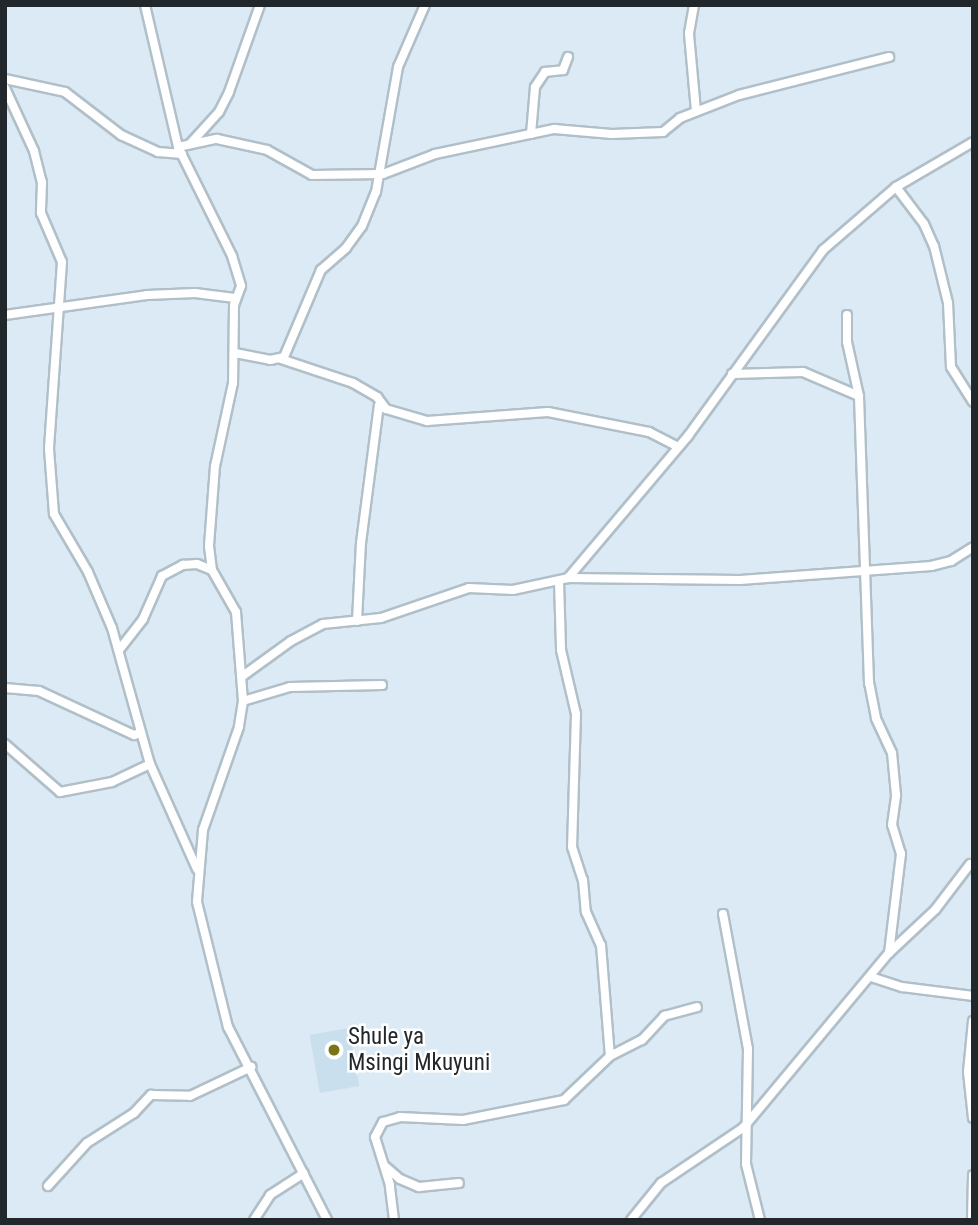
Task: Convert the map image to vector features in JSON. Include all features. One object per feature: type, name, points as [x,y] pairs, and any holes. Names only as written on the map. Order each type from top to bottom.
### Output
[{"type":"street","points":[[145,5],[180,151],[238,269],[241,286],[235,298],[235,354],[210,511],[212,570],[234,606],[244,675],[243,701],[239,727],[203,830],[197,869],[197,902],[224,1013],[327,1220]]},
{"type":"street","points":[[5,79],[65,92],[121,135],[158,152],[180,151],[190,144],[219,112],[229,92],[260,5]]},
{"type":"street","points":[[281,359],[294,340],[321,270],[346,248],[362,226],[380,174],[398,66],[425,5]]},
{"type":"street","points":[[694,5],[689,34],[696,111]]},
{"type":"street","points":[[531,134],[535,87],[545,72],[563,70],[568,57]]},
{"type":"street","points":[[190,144],[217,139],[258,147],[312,175],[380,174],[435,154],[554,129],[612,134],[663,132],[696,111],[739,95],[889,57]]},
{"type":"street","points":[[5,88],[34,151],[41,214],[62,262],[57,308],[50,496],[54,514],[88,572],[119,650],[150,764],[197,869]]},
{"type":"street","points":[[610,1056],[601,945],[586,912],[583,880],[572,847],[576,714],[561,650],[564,580],[678,447],[822,250],[897,187],[973,142]]},
{"type":"street","points":[[897,187],[925,224],[934,246],[948,303],[951,367],[972,399]]},
{"type":"street","points":[[5,314],[147,295],[195,293],[235,298]]},
{"type":"street","points":[[847,315],[847,342],[859,396],[871,696],[892,753],[896,795],[892,825],[901,854],[890,953]]},
{"type":"street","points":[[235,354],[281,359],[360,386],[377,397],[379,405],[362,535],[357,621]]},
{"type":"street","points":[[732,374],[803,372],[859,396]]},
{"type":"street","points":[[379,405],[435,422],[548,412],[649,432],[678,447]]},
{"type":"street","points":[[244,675],[312,628],[416,608],[469,588],[513,590],[564,580],[740,580],[937,566],[973,547]]},
{"type":"street","points":[[119,650],[143,619],[162,576],[183,565],[197,564],[212,570]]},
{"type":"street","points":[[243,701],[290,687],[382,685]]},
{"type":"street","points":[[5,688],[39,691],[134,735],[140,733]]},
{"type":"street","points":[[5,744],[61,792],[112,782],[150,764]]},
{"type":"street","points":[[631,1220],[661,1183],[743,1128],[890,953],[935,910],[970,864]]},
{"type":"street","points":[[723,914],[747,1049],[743,1128],[747,1173],[760,1220]]},
{"type":"street","points":[[871,977],[902,987],[973,996]]},
{"type":"street","points":[[394,1220],[385,1164],[375,1137],[379,1125],[388,1119],[463,1120],[564,1100],[610,1056],[642,1040],[673,1011],[697,1007]]},
{"type":"street","points":[[973,1021],[968,1072],[973,1118]]},
{"type":"street","points":[[48,1186],[87,1143],[135,1113],[151,1095],[190,1096],[251,1067]]},
{"type":"street","points":[[385,1164],[413,1185],[432,1188],[459,1183]]},
{"type":"street","points":[[254,1220],[271,1195],[304,1173]]},
{"type":"street","points":[[972,1220],[973,1175]]},
{"type":"shaded area","points":[[349,1028],[359,1086],[320,1093],[310,1035]]},
{"type":"place","name":"Shule ya Msingi Mkuyuni","points":[[334,1050]]}]
